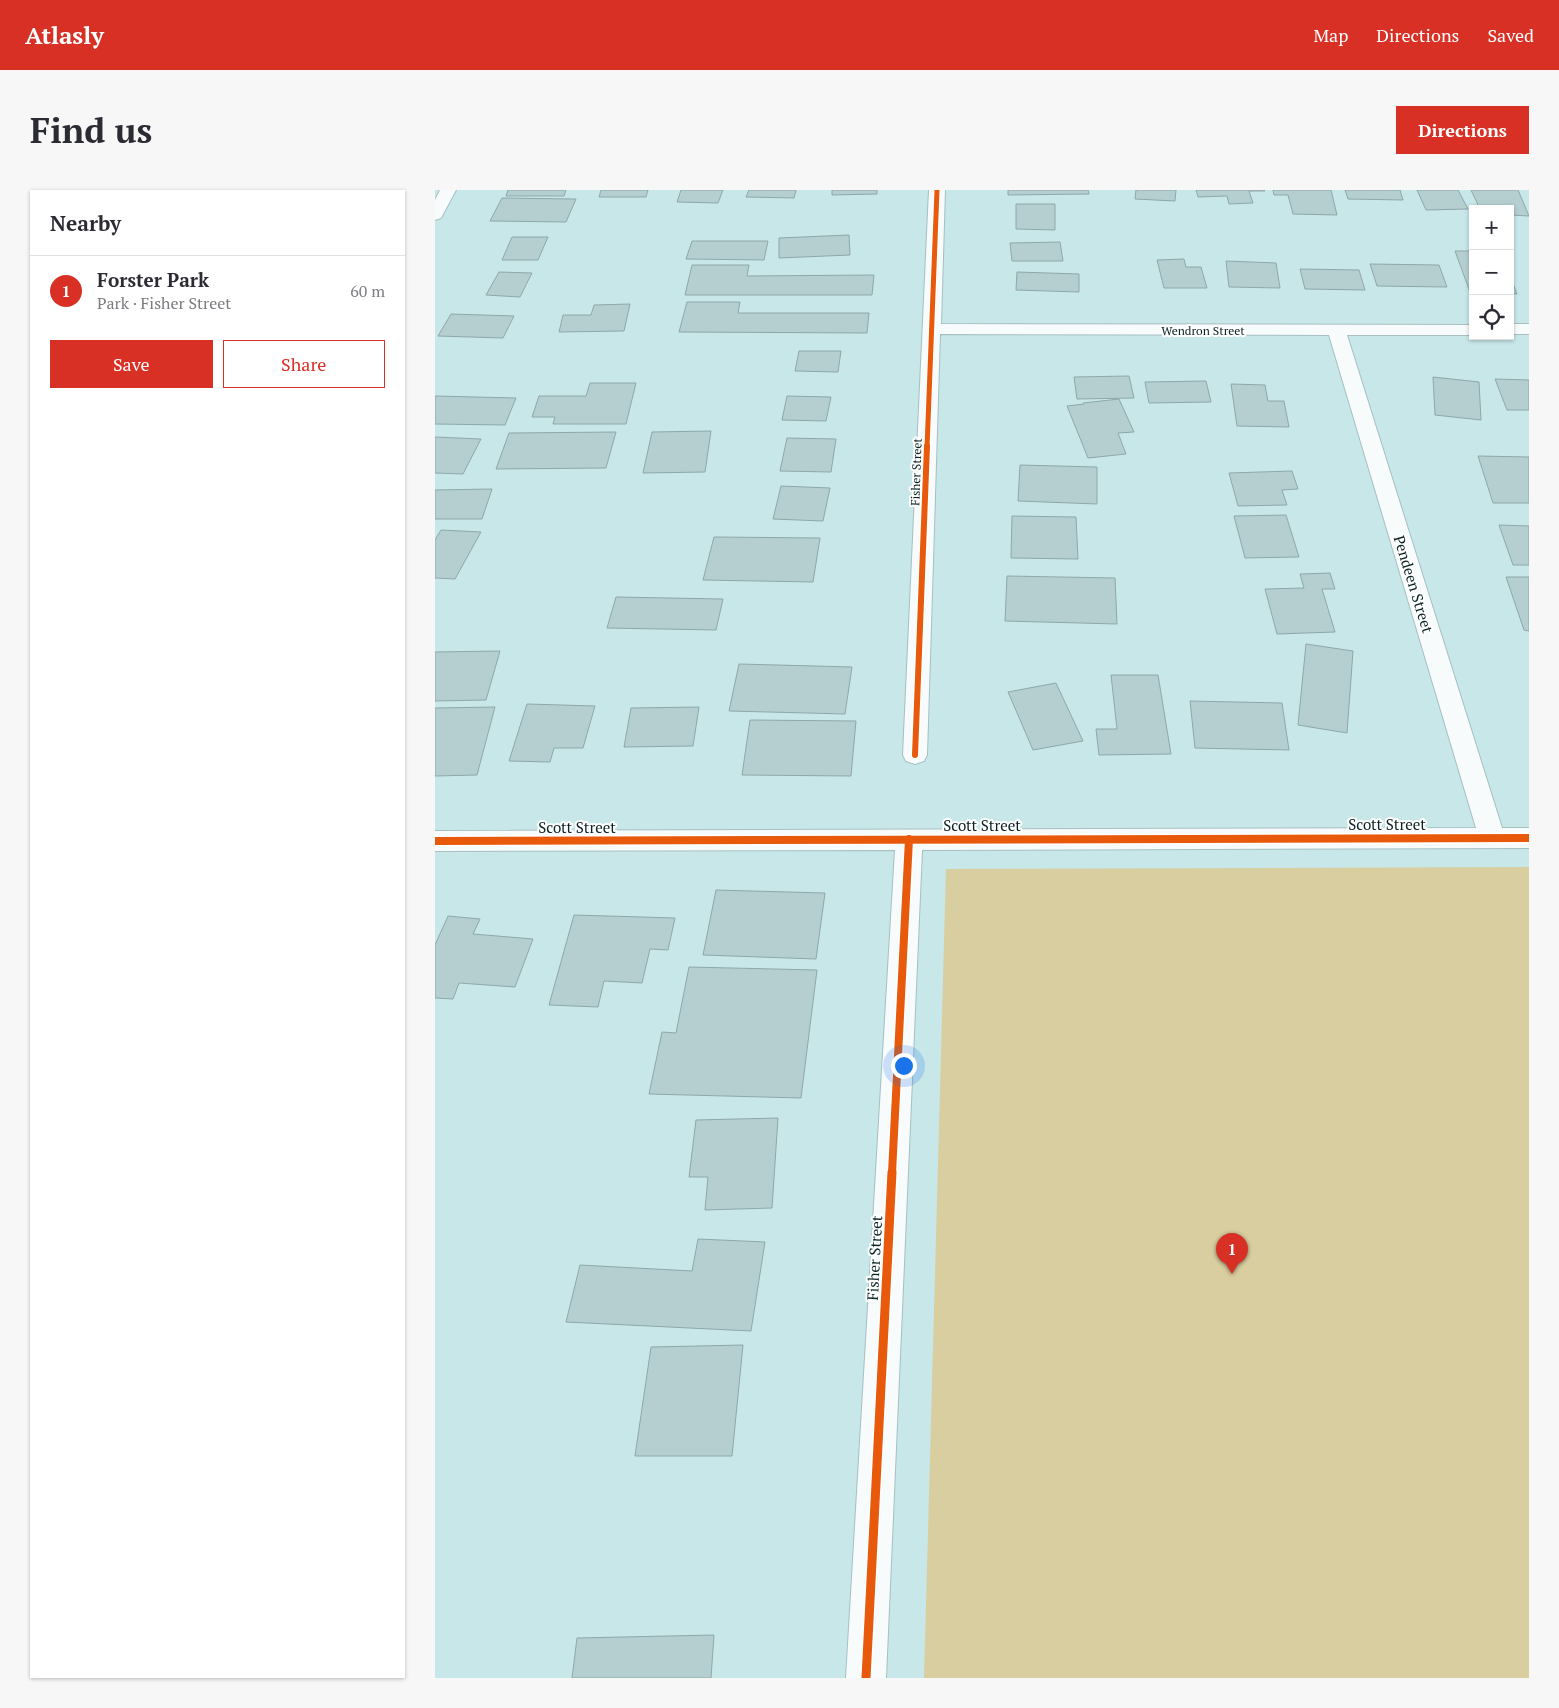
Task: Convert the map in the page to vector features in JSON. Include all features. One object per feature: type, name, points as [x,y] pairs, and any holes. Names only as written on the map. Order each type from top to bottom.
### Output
[{"type":"street","points":[[435,215],[448,190]]},
{"type":"street","name":"Fisher Street","points":[[915,755],[937,190]]},
{"type":"street","name":"Wendron Street","points":[[933,329],[1469,330]]},
{"type":"street","points":[[1514,330],[1529,329]]},
{"type":"street","name":"Pendeen Street","points":[[1337,330],[1492,838]]},
{"type":"street","name":"Scott Street","points":[[435,841],[1529,838]]},
{"type":"street","name":"Fisher Street","points":[[866,1678],[909,839]]},
{"type":"shaded area","points":[[1529,867],[1529,1678],[924,1678],[946,869]]},
{"type":"building","points":[[508,190],[566,190],[564,196],[506,196]]},
{"type":"building","points":[[601,190],[648,190],[646,197],[599,197]]},
{"type":"building","points":[[681,190],[723,190],[718,203],[677,202]]},
{"type":"building","points":[[749,190],[796,190],[794,198],[746,197]]},
{"type":"building","points":[[832,190],[877,190],[877,194],[832,195]]},
{"type":"building","points":[[1008,190],[1088,190],[1089,194],[1008,195]]},
{"type":"building","points":[[1136,190],[1176,190],[1175,201],[1135,199]]},
{"type":"building","points":[[1196,190],[1265,191],[1249,191],[1253,203],[1229,204],[1227,196],[1198,197]]},
{"type":"building","points":[[1273,190],[1331,190],[1337,215],[1293,214],[1288,195],[1274,195]]},
{"type":"building","points":[[1345,190],[1400,190],[1403,200],[1348,199]]},
{"type":"building","points":[[1417,190],[1458,190],[1468,209],[1426,210]]},
{"type":"building","points":[[1471,190],[1518,190],[1529,216],[1514,215],[1514,205],[1478,205]]},
{"type":"building","points":[[502,198],[576,199],[566,222],[490,221]]},
{"type":"building","points":[[1016,204],[1055,204],[1055,230],[1016,229]]},
{"type":"building","points":[[849,235],[850,255],[779,258],[779,238]]},
{"type":"building","points":[[512,237],[548,237],[538,260],[502,260]]},
{"type":"building","points":[[692,241],[768,241],[764,260],[686,259]]},
{"type":"building","points":[[1060,242],[1063,261],[1012,261],[1010,243]]},
{"type":"building","points":[[1455,251],[1469,251],[1469,289]]},
{"type":"building","points":[[1184,259],[1186,267],[1201,267],[1207,288],[1164,288],[1157,260]]},
{"type":"building","points":[[1226,261],[1276,263],[1280,288],[1229,287]]},
{"type":"building","points":[[1370,264],[1439,265],[1447,287],[1377,286]]},
{"type":"building","points":[[692,265],[749,265],[747,276],[874,275],[872,295],[685,295]]},
{"type":"building","points":[[1300,269],[1359,270],[1365,290],[1305,289]]},
{"type":"building","points":[[499,272],[532,273],[520,297],[486,295]]},
{"type":"building","points":[[1017,272],[1079,274],[1079,292],[1016,290]]},
{"type":"building","points":[[687,302],[740,302],[738,313],[869,313],[867,333],[679,332]]},
{"type":"building","points":[[630,304],[624,331],[559,332],[563,315],[591,315],[594,305]]},
{"type":"building","points":[[451,314],[514,316],[503,338],[438,336]]},
{"type":"building","points":[[799,351],[841,351],[838,372],[795,371]]},
{"type":"building","points":[[1129,376],[1134,398],[1077,399],[1074,377]]},
{"type":"building","points":[[1433,377],[1479,382],[1481,420],[1435,415]]},
{"type":"building","points":[[1495,379],[1529,380],[1529,410],[1507,410]]},
{"type":"building","points":[[1206,381],[1211,402],[1149,403],[1145,382]]},
{"type":"building","points":[[590,383],[636,383],[626,424],[553,424],[555,417],[532,417],[539,396],[586,396]]},
{"type":"building","points":[[1231,384],[1265,385],[1268,401],[1284,401],[1289,427],[1237,426]]},
{"type":"building","points":[[435,396],[516,398],[505,425],[435,424]]},
{"type":"building","points":[[787,396],[831,397],[826,421],[782,420]]},
{"type":"building","points":[[1119,399],[1134,432],[1118,433],[1126,454],[1088,458],[1067,406]]},
{"type":"building","points":[[711,431],[705,472],[643,473],[652,432]]},
{"type":"building","points":[[616,432],[606,468],[496,469],[509,433]]},
{"type":"building","points":[[435,437],[481,439],[463,474],[435,473]]},
{"type":"building","points":[[787,438],[836,439],[831,472],[780,471]]},
{"type":"building","points":[[1478,456],[1529,457],[1529,503],[1493,503]]},
{"type":"building","points":[[1020,465],[1097,467],[1097,504],[1018,501]]},
{"type":"building","points":[[1292,471],[1298,489],[1282,490],[1287,505],[1238,506],[1229,473]]},
{"type":"building","points":[[781,486],[830,488],[823,521],[773,519]]},
{"type":"building","points":[[492,489],[482,519],[435,519],[435,490]]},
{"type":"building","points":[[1286,515],[1299,557],[1245,558],[1234,516]]},
{"type":"building","points":[[1012,516],[1076,517],[1078,559],[1011,558]]},
{"type":"building","points":[[1499,525],[1529,526],[1529,565],[1513,565]]},
{"type":"building","points":[[441,530],[481,532],[455,579],[435,578],[435,540]]},
{"type":"building","points":[[714,537],[820,538],[813,582],[703,580]]},
{"type":"building","points":[[1330,573],[1335,589],[1322,589],[1335,632],[1277,634],[1265,589],[1304,588],[1300,574]]},
{"type":"building","points":[[1007,576],[1115,578],[1117,624],[1005,621]]},
{"type":"building","points":[[1506,577],[1529,577],[1529,631],[1524,630]]},
{"type":"building","points":[[616,597],[723,599],[716,630],[607,628]]},
{"type":"building","points":[[1306,644],[1353,651],[1347,733],[1298,725]]},
{"type":"building","points":[[500,651],[486,700],[435,701],[435,652]]},
{"type":"building","points":[[739,664],[852,667],[845,714],[729,711]]},
{"type":"building","points":[[1111,675],[1158,675],[1171,754],[1099,755],[1096,729],[1117,729]]},
{"type":"building","points":[[1056,683],[1083,741],[1033,750],[1008,692]]},
{"type":"building","points":[[1190,701],[1282,703],[1289,750],[1195,748]]},
{"type":"building","points":[[527,704],[595,706],[583,748],[554,748],[550,762],[509,761]]},
{"type":"building","points":[[495,707],[477,775],[435,776],[435,708]]},
{"type":"building","points":[[699,707],[693,746],[624,747],[631,708]]},
{"type":"building","points":[[750,720],[856,721],[851,776],[742,775]]},
{"type":"building","points":[[716,890],[825,893],[816,959],[703,955]]},
{"type":"building","points":[[574,915],[675,918],[668,950],[650,949],[642,983],[604,981],[598,1007],[549,1005]]},
{"type":"building","points":[[448,916],[480,919],[473,934],[533,939],[515,987],[459,983],[453,999],[435,998],[435,945]]},
{"type":"building","points":[[689,967],[817,970],[801,1098],[649,1094],[662,1032],[676,1033]]},
{"type":"building","points":[[778,1118],[772,1208],[705,1210],[708,1177],[689,1177],[696,1120]]},
{"type":"building","points":[[698,1239],[765,1242],[751,1331],[566,1322],[580,1265],[692,1271]]},
{"type":"building","points":[[743,1345],[732,1456],[635,1456],[651,1347]]},
{"type":"building","points":[[714,1635],[711,1678],[572,1678],[577,1638]]},
{"type":"cycle path","points":[[915,755],[937,190]]},
{"type":"cycle path","points":[[435,841],[1529,838]]},
{"type":"cycle path","points":[[866,1678],[909,839]]},
{"type":"place","name":"Forster Park","points":[[1232,1274]]}]
